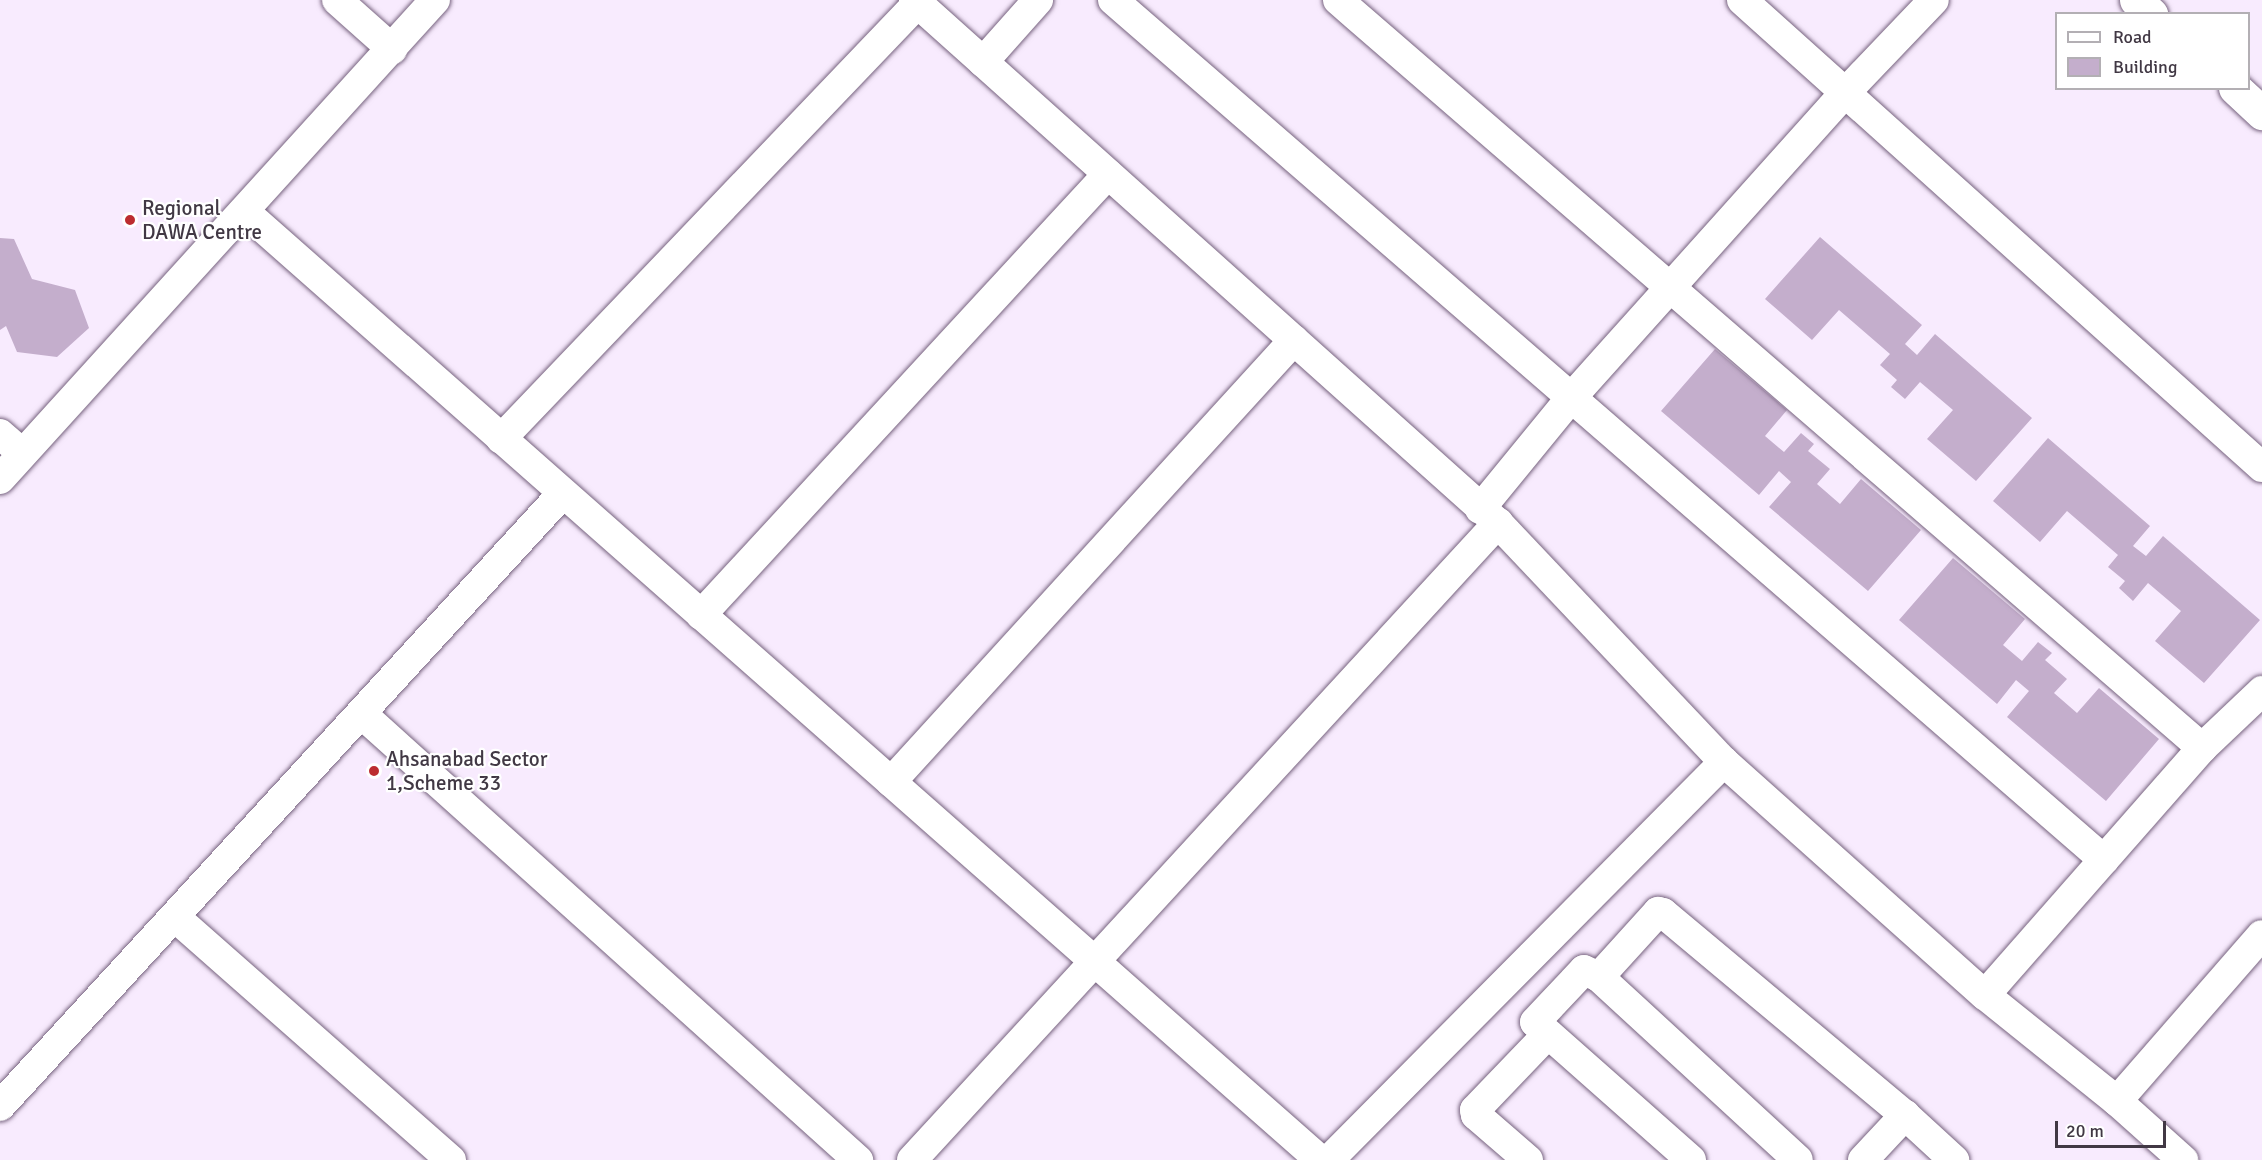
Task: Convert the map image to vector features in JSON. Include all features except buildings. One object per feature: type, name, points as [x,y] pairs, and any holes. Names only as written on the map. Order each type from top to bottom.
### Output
[{"type":"main road","points":[[2136,0],[2149,12]]},
{"type":"main road","points":[[2237,90],[2262,113]]},
{"type":"street","points":[[337,0],[392,49]]},
{"type":"street","points":[[0,478],[11,444],[245,212],[435,0]]},
{"type":"street","points":[[983,62],[1038,0]]},
{"type":"street","points":[[1113,0],[2104,860]]},
{"type":"street","points":[[1338,0],[2202,748]]},
{"type":"street","points":[[1742,0],[2262,467]]},
{"type":"street","points":[[912,1160],[1095,962],[1489,516],[1571,398],[1846,92],[1934,0]]},
{"type":"street","points":[[501,439],[916,2],[1489,516],[1724,762],[1985,995],[2117,1101],[2182,1160]]},
{"type":"street","points":[[701,615],[1108,174]]},
{"type":"street","points":[[245,212],[1320,1160]]},
{"type":"street","points":[[891,782],[1294,340]]},
{"type":"street","points":[[0,1106],[363,715],[563,493]]},
{"type":"street","points":[[1985,995],[2202,748],[2262,692]]},
{"type":"street","points":[[363,715],[858,1160]]},
{"type":"street","points":[[1329,1160],[1724,762]]},
{"type":"street","points":[[1599,977],[1658,912],[1663,913],[1905,1115],[1954,1160]]},
{"type":"street","points":[[175,917],[452,1160]]},
{"type":"street","points":[[2117,1101],[2262,935]]},
{"type":"street","points":[[1690,1160],[1547,1035],[1535,1020],[1584,970],[1599,977],[1798,1160]]},
{"type":"street","points":[[1528,1160],[1476,1115],[1475,1110],[1547,1035]]},
{"type":"street","points":[[1863,1160],[1905,1115]]},
{"type":"place","name":"Regional DAWA Centre","points":[[130,220]]},
{"type":"place","name":"Ahsanabad Sector 1,Scheme 33","points":[[374,771]]}]
